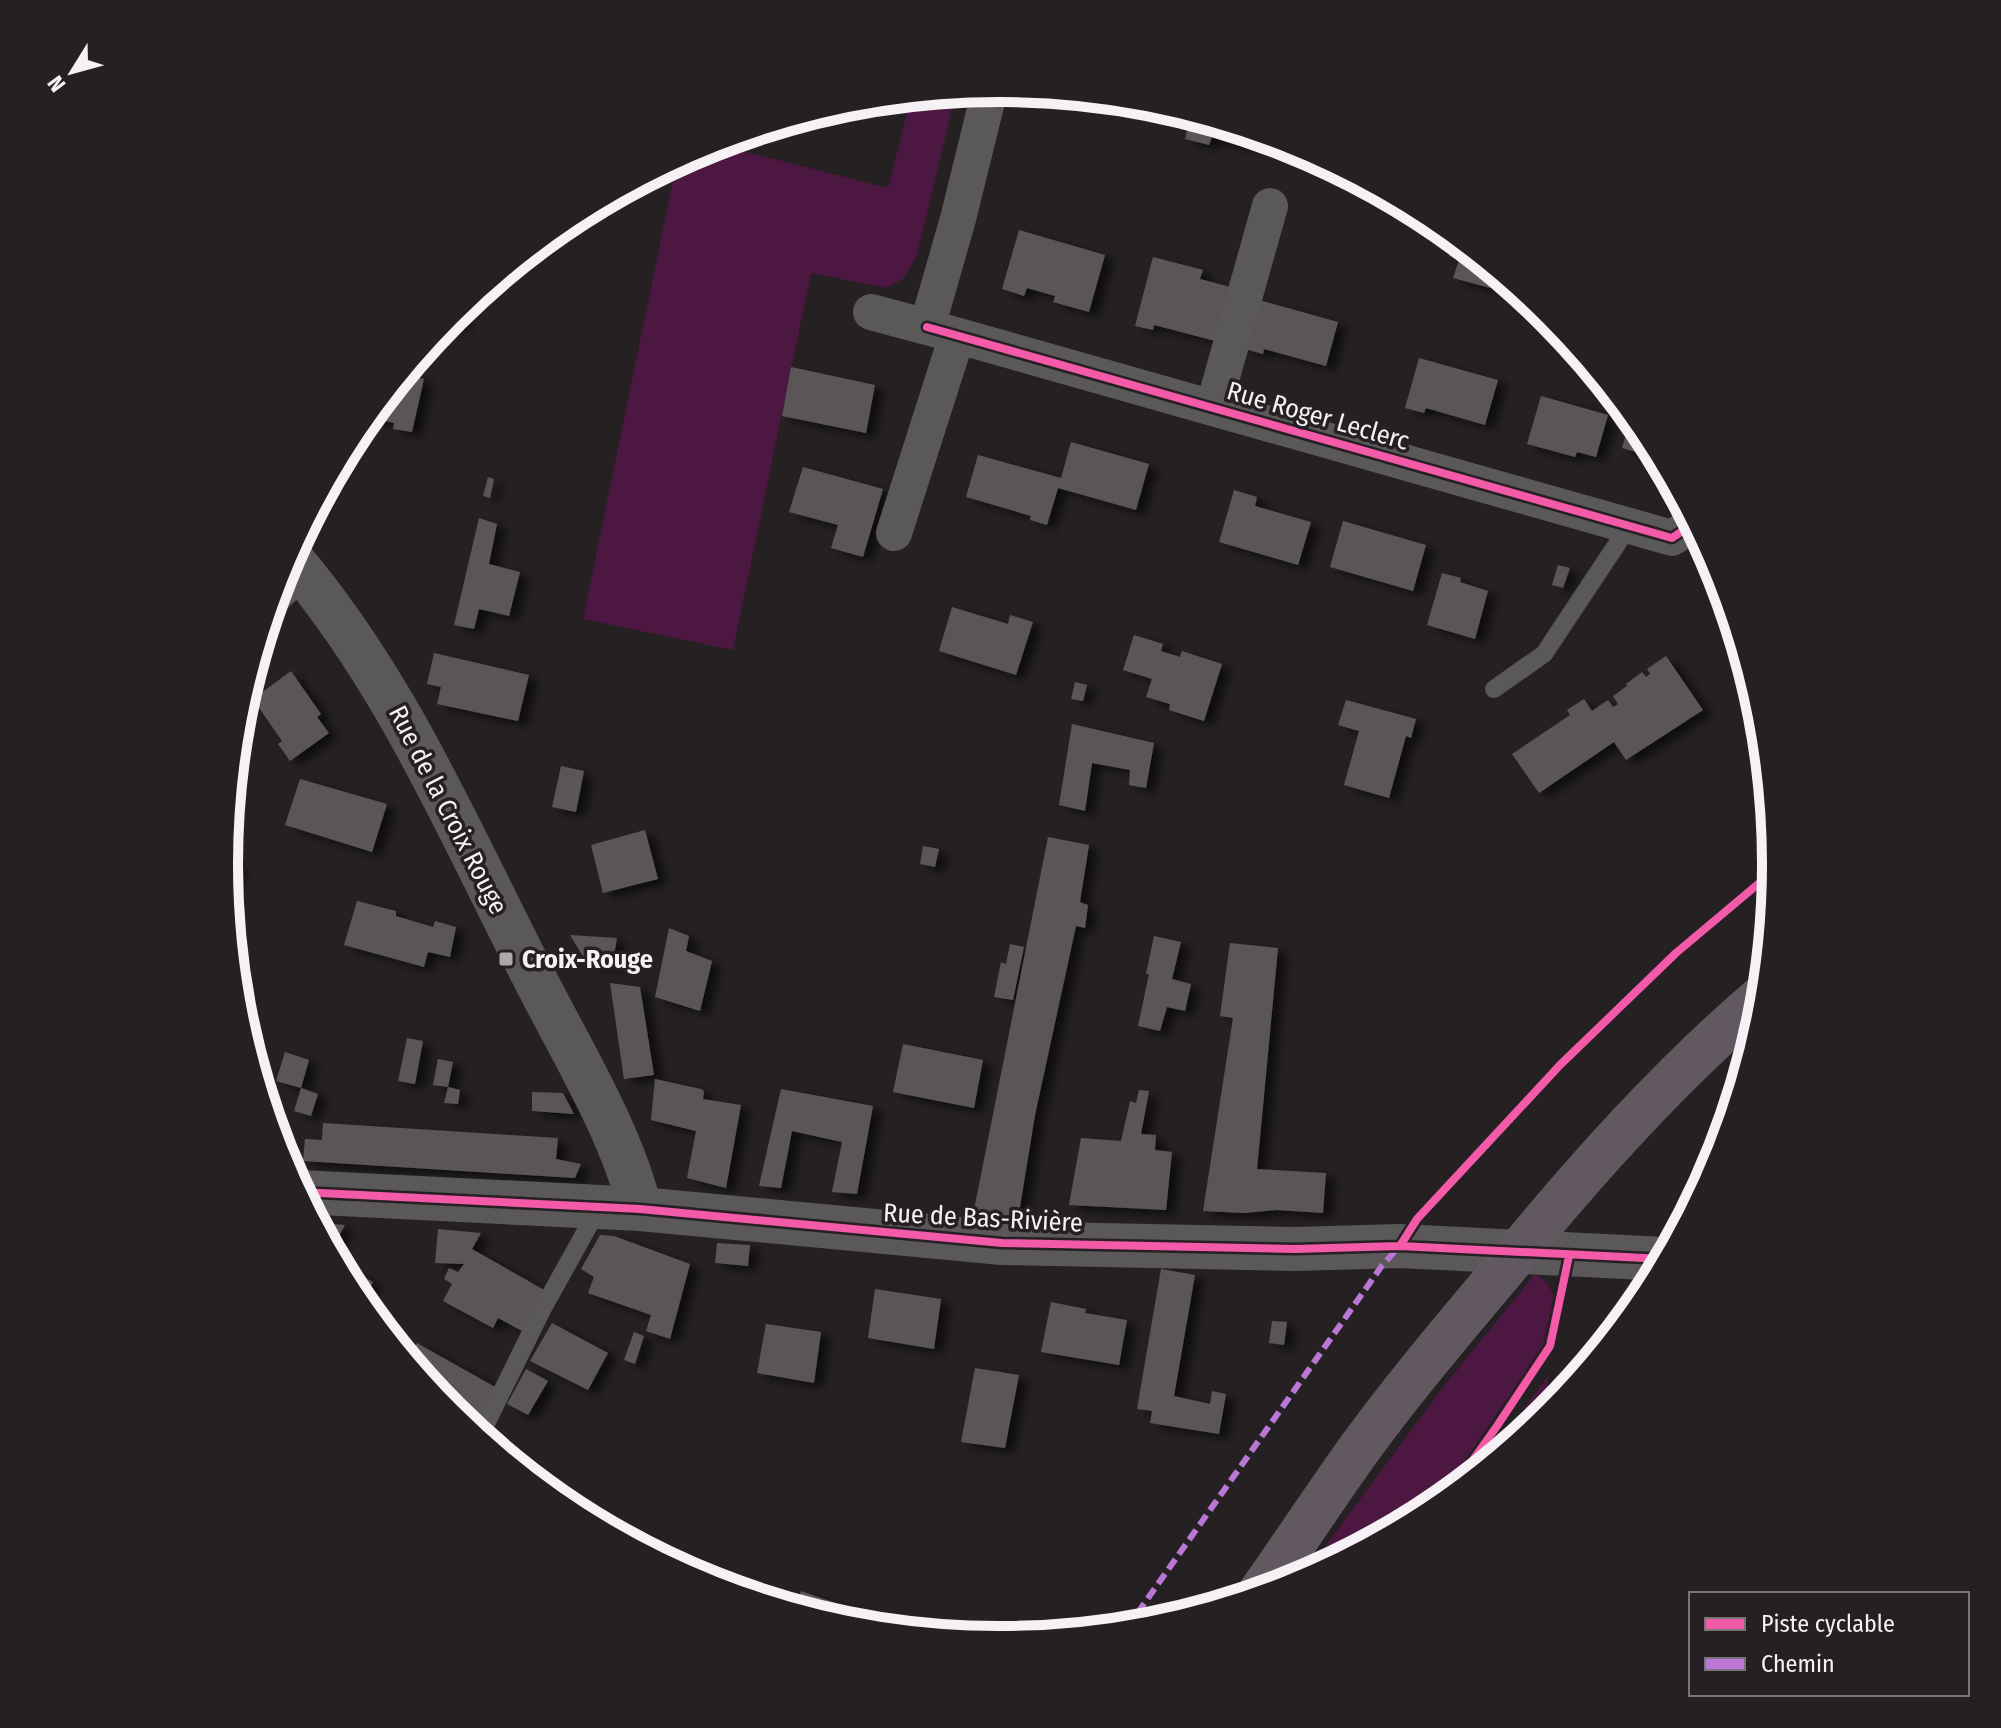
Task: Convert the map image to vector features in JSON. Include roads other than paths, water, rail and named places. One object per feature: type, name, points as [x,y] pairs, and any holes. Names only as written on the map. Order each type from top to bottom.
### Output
[{"type":"main road","points":[[1271,1576],[1358,1451],[1421,1369],[1559,1203],[1645,1108],[1749,1008]]},
{"type":"street","points":[[894,533],[942,332],[958,219],[987,103]]},
{"type":"street","points":[[1216,407],[1270,206]]},
{"type":"street","name":"Rue Roger Leclerc","points":[[871,312],[1672,538],[1685,529]]},
{"type":"street","name":"Rue de la Croix Rouge","points":[[294,580],[387,690],[438,781],[503,918],[616,1139],[634,1185],[619,1209]]},
{"type":"street","name":"Rue de Bas-Rivière","points":[[313,1193],[619,1209],[1002,1243],[1295,1249],[1400,1246],[1652,1258]]},
{"type":"lane","points":[[1494,689],[1544,654],[1629,526]]},
{"type":"lane","points":[[485,1425],[542,1310],[619,1209]]},
{"type":"place","name":"Croix-Rouge","points":[[506,959]]}]
